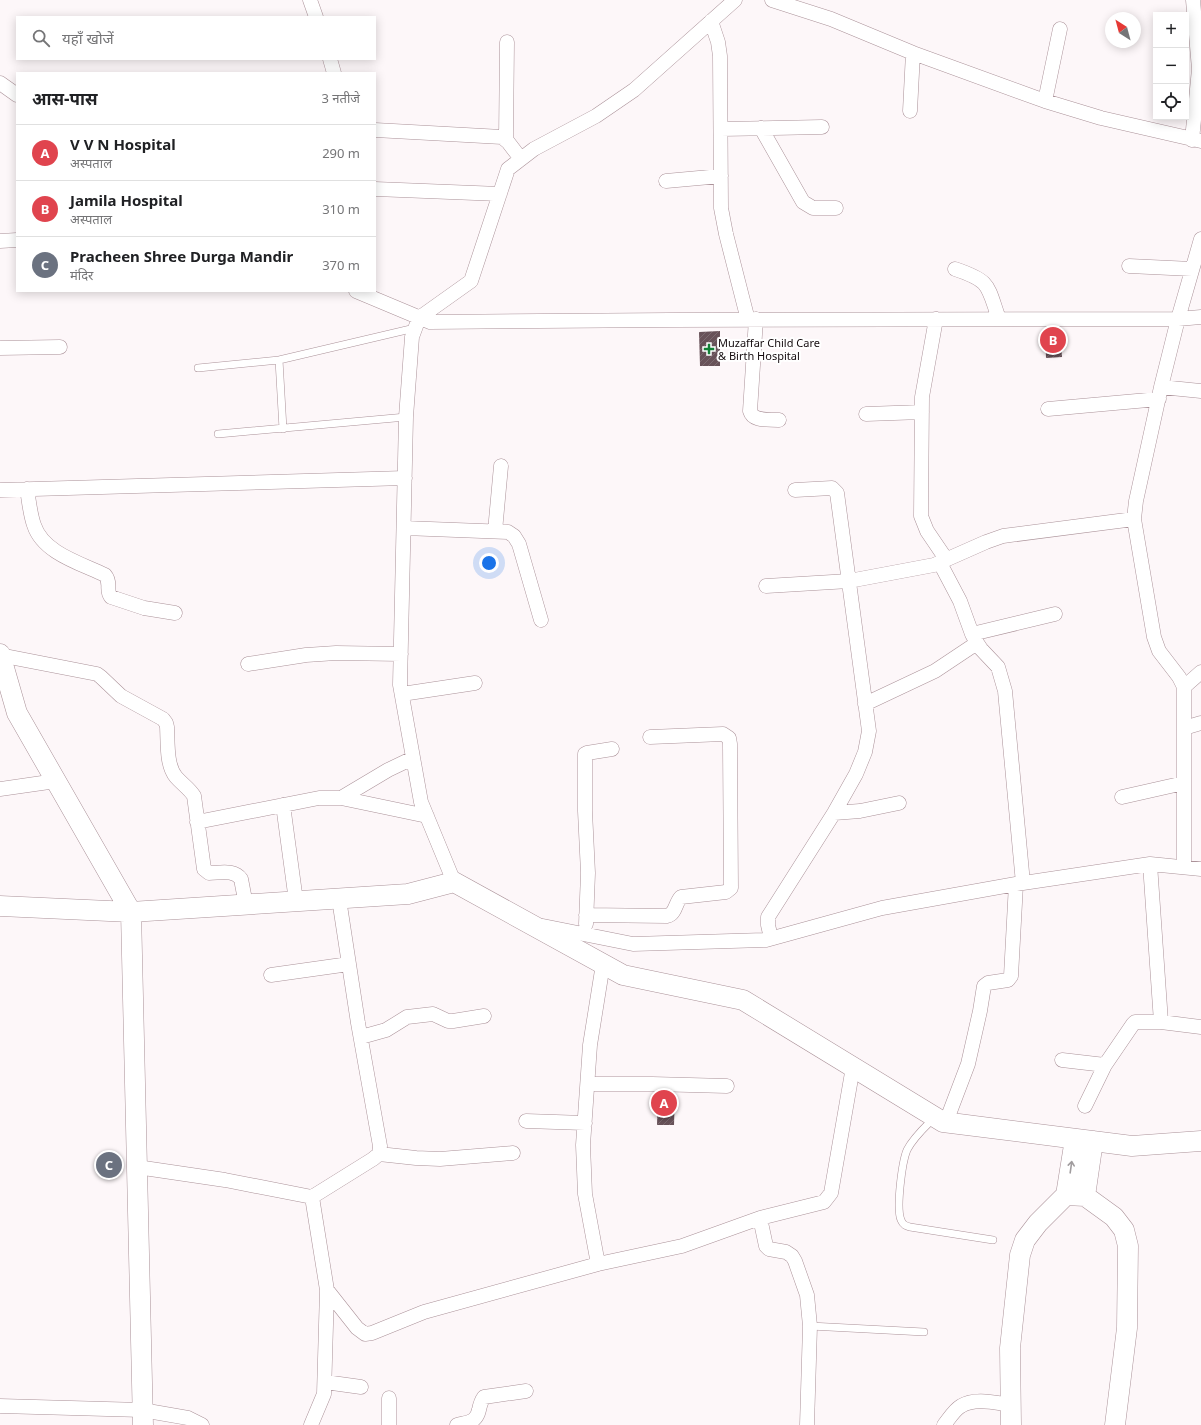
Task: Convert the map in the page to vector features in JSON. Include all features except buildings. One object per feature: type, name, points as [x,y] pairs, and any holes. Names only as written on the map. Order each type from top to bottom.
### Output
[{"type":"street","points":[[310,0],[316,16]]},
{"type":"street","points":[[735,0],[634,90],[596,116],[534,149],[508,170],[471,281],[417,323],[412,337],[406,418],[400,685],[421,802],[454,882],[623,975],[743,1000],[941,1119],[1132,1146],[1201,1142]]},
{"type":"street","points":[[772,0],[831,19],[913,53],[1045,101],[1101,118],[1196,141],[1199,69],[1193,0]]},
{"type":"street","points":[[711,21],[718,42],[720,56],[721,208],[726,234],[752,319],[750,411],[751,415],[755,418],[778,420]]},
{"type":"street","points":[[1045,101],[1060,29]]},
{"type":"street","points":[[506,139],[507,42]]},
{"type":"street","points":[[910,111],[913,53]]},
{"type":"street","points":[[330,60],[334,72]]},
{"type":"street","points":[[0,83],[16,94]]},
{"type":"street","points":[[720,129],[822,127]]},
{"type":"street","points":[[761,128],[803,202],[813,208],[836,208]]},
{"type":"street","points":[[376,130],[502,137],[506,139],[521,159]]},
{"type":"street","points":[[666,181],[721,176]]},
{"type":"street","points":[[376,189],[500,194]]},
{"type":"street","points":[[1184,867],[1184,687],[1179,677],[1159,651],[1154,637],[1134,519],[1136,501],[1160,393],[1178,318],[1201,239]]},
{"type":"street","points":[[0,241],[16,240]]},
{"type":"street","points":[[1129,266],[1192,269]]},
{"type":"street","points":[[955,269],[983,281],[988,287],[999,319]]},
{"type":"street","points":[[360,292],[417,323],[752,319],[1178,318],[1199,314]]},
{"type":"street","points":[[936,319],[922,397],[921,516],[943,561],[975,638],[981,649],[998,667],[1005,691],[1019,884],[1011,976],[1008,980],[988,983],[984,986],[968,1064],[941,1119]]},
{"type":"street","points":[[0,348],[60,346]]},
{"type":"street","points":[[1048,409],[1160,393],[1201,391]]},
{"type":"street","points":[[866,414],[922,412]]},
{"type":"street","points":[[495,531],[501,466]]},
{"type":"street","points":[[0,490],[405,478]]},
{"type":"street","points":[[771,938],[768,917],[834,813],[856,774],[865,752],[869,731],[837,493],[832,488],[795,490]]},
{"type":"street","points":[[27,489],[34,525],[38,535],[46,545],[61,554],[105,575],[109,581],[108,593],[111,598],[144,608],[175,613]]},
{"type":"street","points":[[766,586],[849,581],[934,565],[986,542],[1004,536],[1134,519]]},
{"type":"street","points":[[404,528],[495,531],[508,532],[514,536],[518,544],[541,620]]},
{"type":"street","points":[[865,704],[936,670],[975,638],[1055,614]]},
{"type":"street","points":[[142,1418],[131,912],[17,713],[0,654],[97,674],[121,696],[163,719],[167,727],[171,767],[175,776],[190,789],[194,796],[204,869],[209,873],[233,872],[239,876],[241,879],[246,905]]},
{"type":"street","points":[[248,664],[306,654],[401,654]]},
{"type":"street","points":[[1184,687],[1201,672]]},
{"type":"street","points":[[402,694],[475,683]]},
{"type":"street","points":[[1184,728],[1201,723]]},
{"type":"street","points":[[586,915],[667,916],[671,915],[677,901],[681,897],[726,892],[731,888],[729,738],[723,734],[650,737]]},
{"type":"street","points":[[586,934],[588,873],[585,811],[585,754],[612,749]]},
{"type":"street","points":[[341,798],[388,770],[413,758]]},
{"type":"street","points":[[0,789],[56,781]]},
{"type":"street","points":[[1122,797],[1184,783]]},
{"type":"street","points":[[197,822],[320,798],[341,798],[427,816]]},
{"type":"street","points":[[834,813],[860,811],[899,803]]},
{"type":"street","points":[[283,805],[296,901]]},
{"type":"street","points":[[1150,864],[1160,1022]]},
{"type":"street","points":[[529,923],[633,944],[766,940],[882,908],[1019,884],[1150,864],[1201,869]]},
{"type":"street","points":[[0,906],[131,912],[408,894],[454,882]]},
{"type":"street","points":[[137,1167],[225,1180],[312,1197],[379,1154],[380,1146],[339,898]]},
{"type":"street","points":[[272,975],[349,964]]},
{"type":"street","points":[[598,1264],[586,1194],[584,1145],[590,1045],[603,964]]},
{"type":"street","points":[[361,1037],[386,1030],[407,1017],[433,1014],[448,1021],[453,1021],[484,1016]]},
{"type":"street","points":[[1085,1106],[1105,1065],[1133,1024],[1138,1022],[1160,1022],[1201,1027]]},
{"type":"street","points":[[1062,1060],[1105,1065]]},
{"type":"street","points":[[327,1290],[357,1328],[365,1334],[372,1333],[424,1312],[598,1264],[682,1246],[760,1218],[824,1202],[831,1194],[853,1067]]},
{"type":"street","points":[[588,1084],[727,1086]]},
{"type":"street","points":[[526,1121],[585,1123]]},
{"type":"street","points":[[1011,1425],[1010,1348],[1020,1255],[1025,1240],[1038,1223],[1066,1195],[1084,1140]]},
{"type":"street","points":[[1084,1140],[1085,1196]]},
{"type":"street","points":[[379,1154],[440,1159],[513,1153]]},
{"type":"street","points":[[1066,1195],[1085,1196],[1114,1217],[1124,1230],[1128,1246],[1127,1328],[1115,1425]]},
{"type":"street","points":[[311,1425],[324,1394],[327,1290],[312,1197]]},
{"type":"street","points":[[760,1218],[766,1246],[769,1249],[786,1252],[792,1256],[807,1295],[810,1326],[807,1425]]},
{"type":"street","points":[[325,1382],[361,1386]]},
{"type":"street","points":[[457,1425],[478,1417],[484,1397],[526,1391]]},
{"type":"street","points":[[388,1425],[389,1398]]},
{"type":"street","points":[[944,1425],[960,1406],[970,1402],[978,1401],[1011,1405]]},
{"type":"street","points":[[0,1406],[142,1418],[188,1418],[202,1425]]},
{"type":"lane","points":[[198,368],[279,360],[417,323]]},
{"type":"lane","points":[[279,360],[283,429]]},
{"type":"lane","points":[[218,434],[406,418]]},
{"type":"lane","points":[[941,1119],[917,1136],[907,1150],[902,1169],[899,1212],[901,1220],[904,1225],[910,1227],[992,1240]]},
{"type":"lane","points":[[810,1326],[924,1332]]},
{"type":"place","name":"Jamila Hospital","points":[[1053,340]]},
{"type":"place","name":"Muzaffar Child Care & Birth Hospital","points":[[709,349]]},
{"type":"place","name":"V V N Hospital","points":[[664,1103]]},
{"type":"place","name":"Pracheen Shree Durga Mandir","points":[[109,1165]]}]
